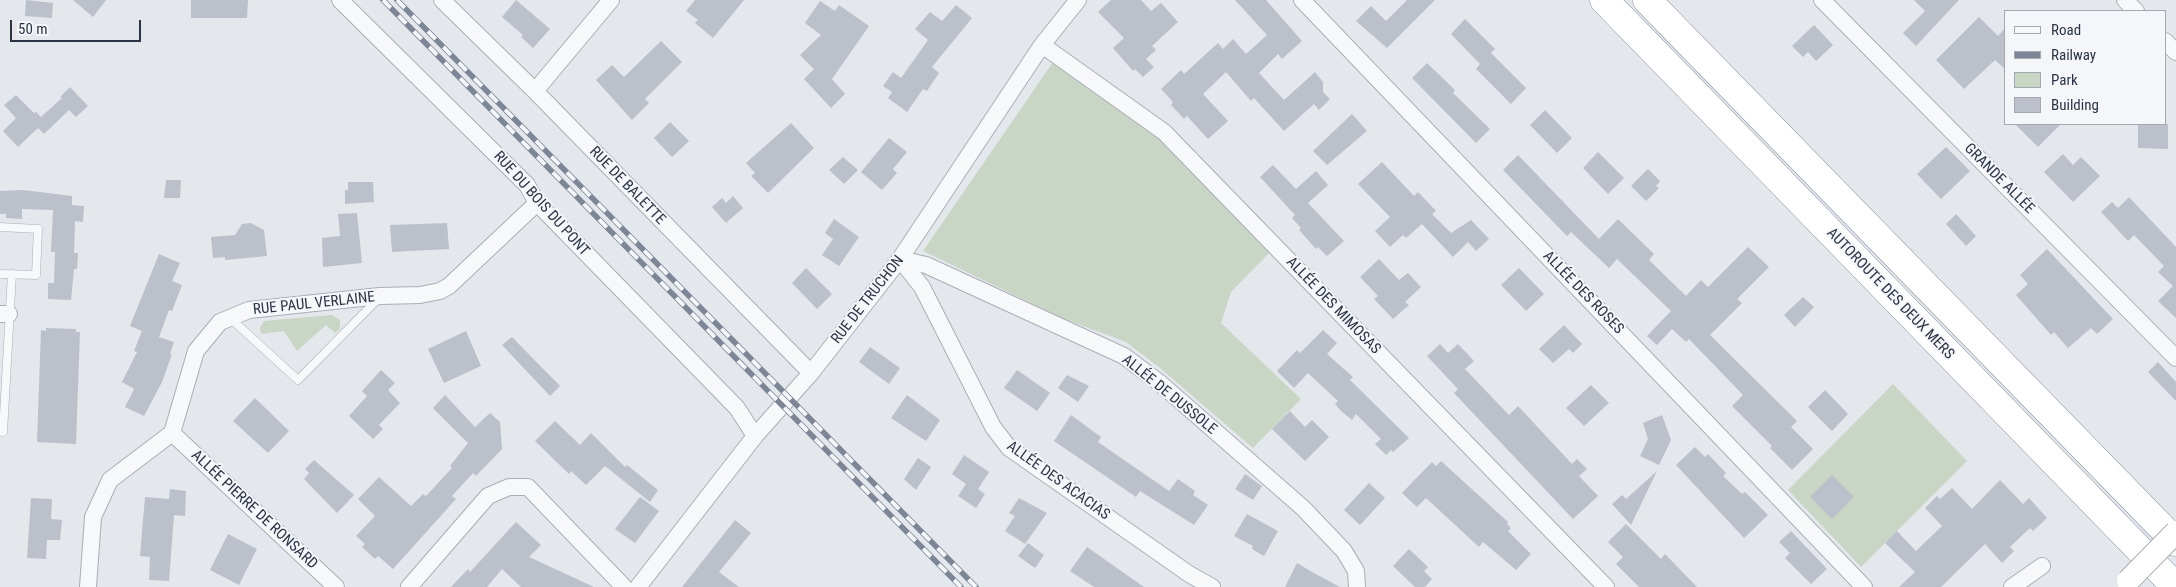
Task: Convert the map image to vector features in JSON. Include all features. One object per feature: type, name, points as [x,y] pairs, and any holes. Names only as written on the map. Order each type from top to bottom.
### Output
[{"type":"highway","name":"AUTOROUTE DES DEUX MERS","points":[[1604,0],[2176,587]]},
{"type":"highway","name":"AUTOROUTE DES DEUX MERS","points":[[1647,0],[2176,542]]},
{"type":"street","name":"RUE DU BOIS DU PONT","points":[[340,0],[527,185],[537,203],[737,408],[755,436]]},
{"type":"street","name":"RUE DE BALETTE","points":[[442,0],[535,91],[811,373]]},
{"type":"street","points":[[535,91],[611,0]]},
{"type":"street","name":"RUE DE TRUCHON","points":[[638,587],[755,436],[811,373],[900,259],[1042,45],[1078,0]]},
{"type":"street","name":"ALLÉE DES ROSES","points":[[1302,0],[1864,587]]},
{"type":"street","name":"GRANDE ALLÉE","points":[[1822,0],[2176,358]]},
{"type":"street","points":[[2125,0],[2135,10]]},
{"type":"street","points":[[2166,42],[2176,52]]},
{"type":"street","name":"ALLÉE DES MIMOSAS","points":[[1042,45],[1164,132],[1606,587]]},
{"type":"street","name":"RUE PAUL VERLAINE","points":[[172,432],[196,351],[220,322],[248,310],[380,296],[420,296],[440,291],[449,286],[537,203]]},
{"type":"street","name":"ALLÉE DES ACACIAS","points":[[900,259],[922,287],[993,428],[1009,448],[1189,574],[1212,587]]},
{"type":"street","name":"ALLÉE DE DUSSOLE","points":[[900,259],[926,265],[1124,356],[1161,384],[1303,508],[1344,551],[1356,571],[1357,587]]},
{"type":"street","points":[[88,587],[93,517],[110,480],[172,432]]},
{"type":"street","name":"ALLÉE PIERRE DE RONSARD","points":[[172,432],[336,587]]},
{"type":"street","points":[[409,587],[488,496],[509,487],[528,488],[624,587]]},
{"type":"street","points":[[2128,581],[2176,532]]},
{"type":"street","points":[[2012,587],[2042,566]]},
{"type":"lane","points":[[0,227],[38,229],[36,275],[0,274]]},
{"type":"lane","points":[[3,432],[4,314],[12,274]]},
{"type":"lane","points":[[230,318],[298,380],[380,296]]},
{"type":"green space","points":[[1053,62],[1164,139],[1272,250],[1231,292],[1221,323],[1301,399],[1253,448],[1160,368],[1126,342],[1062,318],[923,251]]},
{"type":"green space","points":[[332,315],[340,320],[340,329],[335,333],[326,325],[297,351],[284,331],[261,334],[260,328],[264,321]]},
{"type":"green space","points":[[1893,384],[1967,461],[1861,567],[1788,490]]},
{"type":"building","points":[[26,0],[53,3],[52,18],[25,16]]},
{"type":"building","points":[[73,0],[106,0],[93,17]]},
{"type":"building","points":[[191,0],[248,0],[247,18],[191,18]]},
{"type":"building","points":[[516,0],[550,29],[533,48],[521,37],[523,35],[502,17]]},
{"type":"building","points":[[695,0],[744,0],[713,38],[695,23],[698,20],[686,11]]},
{"type":"building","points":[[1111,0],[1141,0],[1151,11],[1161,3],[1178,22],[1152,46],[1156,50],[1146,59],[1154,67],[1143,77],[1135,69],[1133,71],[1113,48],[1124,38],[1098,12]]},
{"type":"building","points":[[1235,0],[1266,0],[1302,41],[1282,59],[1278,54],[1259,73],[1284,100],[1315,72],[1323,82],[1323,92],[1330,99],[1319,110],[1314,104],[1284,131],[1254,98],[1251,101],[1226,72],[1203,94],[1228,121],[1208,139],[1187,116],[1184,119],[1171,105],[1173,102],[1161,89],[1181,70],[1184,74],[1218,43],[1223,49],[1233,39],[1246,54],[1267,35]]},
{"type":"building","points":[[1407,0],[1435,0],[1387,48],[1356,21],[1371,6],[1386,21]]},
{"type":"building","points":[[1914,0],[1959,0],[1916,46],[1903,33],[1925,11]]},
{"type":"building","points":[[820,1],[835,11],[839,5],[869,26],[832,79],[845,94],[831,108],[804,79],[814,69],[800,55],[821,35],[805,23]]},
{"type":"building","points":[[956,5],[972,18],[932,67],[939,73],[927,91],[923,89],[907,112],[888,98],[892,92],[883,86],[893,72],[901,78],[928,40],[915,29],[930,12],[942,21]]},
{"type":"building","points":[[1979,17],[1998,36],[2004,29],[2004,68],[1995,60],[1964,89],[1936,60]]},
{"type":"building","points":[[1465,19],[1495,49],[1491,53],[1526,88],[1511,104],[1476,69],[1480,64],[1451,34]]},
{"type":"building","points":[[1814,25],[1833,45],[1816,61],[1808,52],[1803,57],[1792,46]]},
{"type":"building","points":[[661,41],[682,62],[645,99],[649,103],[632,120],[596,80],[612,65],[624,77]]},
{"type":"building","points":[[1427,63],[1455,90],[1453,93],[1490,129],[1476,143],[1412,78]]},
{"type":"building","points":[[70,87],[88,106],[76,117],[69,110],[44,134],[38,128],[18,147],[3,131],[16,118],[4,105],[16,95],[34,113],[36,112],[41,117],[62,98],[60,97]]},
{"type":"building","points":[[1545,110],[1572,138],[1557,153],[1530,125]]},
{"type":"building","points":[[1352,114],[1367,131],[1327,165],[1313,151]]},
{"type":"building","points":[[670,122],[689,141],[672,157],[654,138]]},
{"type":"building","points":[[791,123],[814,148],[768,193],[751,176],[755,173],[746,163]]},
{"type":"building","points":[[2168,124],[2168,149],[2138,148],[2138,125]]},
{"type":"building","points":[[2016,125],[2060,125],[2038,147]]},
{"type":"building","points":[[889,138],[907,152],[893,169],[897,173],[882,190],[861,172]]},
{"type":"building","points":[[1946,147],[1970,171],[1941,199],[1917,174]]},
{"type":"building","points":[[1598,152],[1624,178],[1608,194],[1583,168]]},
{"type":"building","points":[[2063,154],[2073,165],[2081,157],[2100,176],[2073,202],[2044,172]]},
{"type":"building","points":[[1518,155],[1599,239],[1618,219],[1654,254],[1649,260],[1686,296],[1701,280],[1708,287],[1748,247],[1769,267],[1737,299],[1742,303],[1710,335],[1797,421],[1791,427],[1813,449],[1792,470],[1770,448],[1772,446],[1732,406],[1743,395],[1689,339],[1686,342],[1672,329],[1657,345],[1647,336],[1671,311],[1617,259],[1609,268],[1571,232],[1567,236],[1503,170]]},
{"type":"building","points":[[843,157],[858,170],[844,184],[829,170]]},
{"type":"building","points":[[1382,162],[1414,196],[1418,192],[1436,211],[1432,214],[1451,233],[1471,220],[1489,239],[1476,251],[1468,242],[1453,257],[1422,224],[1406,238],[1403,235],[1390,247],[1375,231],[1390,217],[1358,184]]},
{"type":"building","points":[[1273,165],[1296,189],[1316,171],[1328,185],[1308,203],[1344,241],[1327,256],[1318,247],[1316,249],[1299,230],[1301,228],[1292,218],[1295,215],[1260,177]]},
{"type":"building","points":[[1648,169],[1660,181],[1656,186],[1659,188],[1646,201],[1631,186]]},
{"type":"building","points":[[166,180],[181,180],[180,198],[164,198]]},
{"type":"building","points":[[348,182],[373,182],[374,202],[345,204],[345,190],[348,190]]},
{"type":"building","points":[[23,190],[72,196],[72,205],[84,206],[83,222],[75,221],[74,253],[78,253],[77,269],[74,269],[71,300],[48,299],[48,283],[54,283],[55,252],[51,252],[53,210],[22,209],[22,219],[6,218],[6,214],[0,214],[0,191]]},
{"type":"building","points":[[733,196],[743,208],[726,223],[712,207],[722,198],[726,203]]},
{"type":"building","points":[[2129,197],[2176,247],[2176,318],[2158,301],[2173,286],[2158,272],[2164,266],[2134,235],[2128,241],[2101,212],[2112,202],[2118,208]]},
{"type":"building","points":[[357,213],[362,263],[323,267],[322,238],[340,236],[338,214]]},
{"type":"building","points":[[1956,214],[1976,236],[1966,246],[1946,224]]},
{"type":"building","points":[[834,219],[859,237],[839,266],[822,255],[833,239],[825,233]]},
{"type":"building","points":[[251,223],[264,230],[267,256],[225,260],[225,257],[213,258],[211,237],[235,235],[242,224]]},
{"type":"building","points":[[447,223],[449,249],[392,252],[390,225]]},
{"type":"building","points":[[2047,249],[2113,319],[2097,334],[2091,328],[2068,348],[2054,332],[2051,335],[2016,295],[2028,284],[2020,275]]},
{"type":"building","points":[[159,254],[180,263],[172,281],[182,285],[172,311],[169,310],[159,337],[174,342],[170,354],[172,354],[162,382],[144,416],[125,407],[134,389],[122,382],[137,352],[134,351],[142,331],[130,326]]},
{"type":"building","points":[[1379,259],[1399,280],[1408,273],[1421,287],[1405,302],[1409,305],[1393,319],[1374,299],[1378,296],[1360,277]]},
{"type":"building","points":[[806,268],[832,294],[817,309],[792,283]]},
{"type":"building","points":[[1519,268],[1544,294],[1526,311],[1501,285]]},
{"type":"building","points":[[1803,297],[1814,307],[1795,327],[1784,315]]},
{"type":"building","points":[[1564,325],[1582,344],[1573,353],[1569,349],[1553,363],[1539,349]]},
{"type":"building","points":[[46,328],[76,329],[76,332],[80,332],[76,444],[37,442],[41,330],[46,331]]},
{"type":"building","points":[[1323,330],[1337,343],[1327,354],[1353,377],[1350,380],[1409,438],[1393,452],[1391,450],[1386,455],[1375,444],[1381,439],[1356,414],[1352,420],[1341,411],[1335,404],[1338,401],[1308,373],[1294,388],[1277,371],[1297,350],[1300,353]]},
{"type":"building","points":[[466,331],[481,366],[444,383],[428,349]]},
{"type":"building","points":[[512,337],[560,386],[550,396],[502,345]]},
{"type":"building","points":[[1440,344],[1448,353],[1458,344],[1474,361],[1465,369],[1509,415],[1518,406],[1572,464],[1577,459],[1587,469],[1579,476],[1598,496],[1573,519],[1454,393],[1458,389],[1427,356]]},
{"type":"building","points":[[870,347],[900,368],[889,384],[859,362]]},
{"type":"building","points":[[2158,362],[2176,382],[2176,401],[2148,372]]},
{"type":"building","points":[[381,370],[395,383],[388,390],[400,403],[379,425],[383,429],[373,439],[349,416],[367,396],[362,391]]},
{"type":"building","points":[[1017,370],[1050,393],[1037,411],[1004,388]]},
{"type":"building","points":[[1067,375],[1089,386],[1078,402],[1058,388]]},
{"type":"building","points":[[1591,385],[1609,403],[1584,426],[1566,408]]},
{"type":"building","points":[[1825,390],[1848,414],[1832,431],[1808,407]]},
{"type":"building","points":[[445,395],[475,427],[490,413],[500,422],[502,449],[476,476],[473,473],[452,496],[456,499],[393,569],[378,556],[375,559],[362,547],[365,544],[356,536],[375,516],[358,499],[379,477],[411,506],[423,494],[426,496],[452,468],[450,466],[468,443],[433,408]]},
{"type":"building","points":[[907,395],[940,420],[926,441],[891,418]]},
{"type":"building","points":[[255,398],[289,431],[268,453],[233,421]]},
{"type":"building","points":[[1290,411],[1305,427],[1312,420],[1329,437],[1305,461],[1272,429]]},
{"type":"building","points":[[1071,415],[1101,437],[1098,442],[1169,491],[1178,479],[1195,491],[1193,495],[1208,505],[1194,525],[1140,491],[1136,497],[1054,441]]},
{"type":"building","points":[[1662,415],[1671,440],[1659,465],[1640,456],[1648,439],[1643,423]]},
{"type":"building","points":[[555,421],[580,445],[591,433],[625,467],[627,465],[658,490],[650,502],[605,466],[586,485],[571,471],[569,474],[535,441]]},
{"type":"building","points":[[1695,447],[1705,457],[1708,454],[1726,473],[1723,476],[1742,494],[1745,492],[1768,515],[1744,538],[1676,465]]},
{"type":"building","points":[[964,455],[989,472],[978,489],[985,494],[976,508],[958,496],[966,484],[952,474]]},
{"type":"building","points":[[918,458],[931,467],[916,490],[904,479]]},
{"type":"building","points":[[314,460],[354,495],[337,513],[304,479],[309,473],[305,469]]},
{"type":"building","points":[[1441,461],[1508,522],[1507,524],[1511,528],[1508,531],[1531,554],[1516,570],[1483,542],[1479,547],[1426,498],[1417,507],[1402,493],[1432,462],[1436,466]]},
{"type":"building","points":[[1657,471],[1631,525],[1612,504],[1622,495],[1626,499]]},
{"type":"building","points":[[1245,474],[1262,486],[1253,500],[1235,489]]},
{"type":"building","points":[[1832,475],[1854,497],[1832,519],[1810,497]]},
{"type":"building","points":[[2000,480],[2023,504],[2029,498],[2047,518],[2033,531],[2030,528],[2010,547],[2014,551],[2002,563],[1985,544],[1941,587],[1899,587],[1915,572],[1885,543],[1897,531],[1916,551],[1942,526],[1925,508],[1937,496],[1940,499],[1952,488],[1972,509]]},
{"type":"building","points":[[1369,483],[1385,498],[1360,525],[1344,510]]},
{"type":"building","points":[[170,489],[186,491],[185,516],[174,515],[169,581],[149,580],[150,557],[140,556],[145,497],[169,499]]},
{"type":"building","points":[[640,497],[659,511],[635,543],[615,529]]},
{"type":"building","points":[[31,498],[52,499],[51,519],[62,520],[60,540],[47,540],[46,559],[27,558]]},
{"type":"building","points":[[1019,498],[1047,513],[1025,544],[1005,531],[1015,516],[1009,513]]},
{"type":"building","points":[[1247,514],[1278,531],[1264,556],[1252,549],[1253,546],[1234,536]]},
{"type":"building","points":[[735,520],[751,533],[719,572],[739,587],[682,587]]},
{"type":"building","points":[[516,522],[541,545],[529,557],[594,587],[521,587],[502,569],[487,587],[451,587],[468,569],[470,572]]},
{"type":"building","points":[[1626,524],[1661,559],[1665,554],[1697,587],[1639,587],[1616,564],[1623,557],[1608,542]]},
{"type":"building","points":[[1791,531],[1827,569],[1811,584],[1785,558],[1790,553],[1779,542]]},
{"type":"building","points":[[228,534],[257,549],[239,585],[210,570]]},
{"type":"building","points":[[1028,543],[1044,555],[1035,568],[1018,556]]},
{"type":"building","points":[[1087,547],[1144,587],[1094,587],[1070,571]]},
{"type":"building","points":[[1409,549],[1428,567],[1424,571],[1432,579],[1425,587],[1415,587],[1393,566]]},
{"type":"building","points":[[1297,563],[1312,572],[1340,587],[1285,587]]},
{"type":"railway","points":[[383,0],[961,587]]},
{"type":"railway","points":[[397,0],[976,587]]}]
